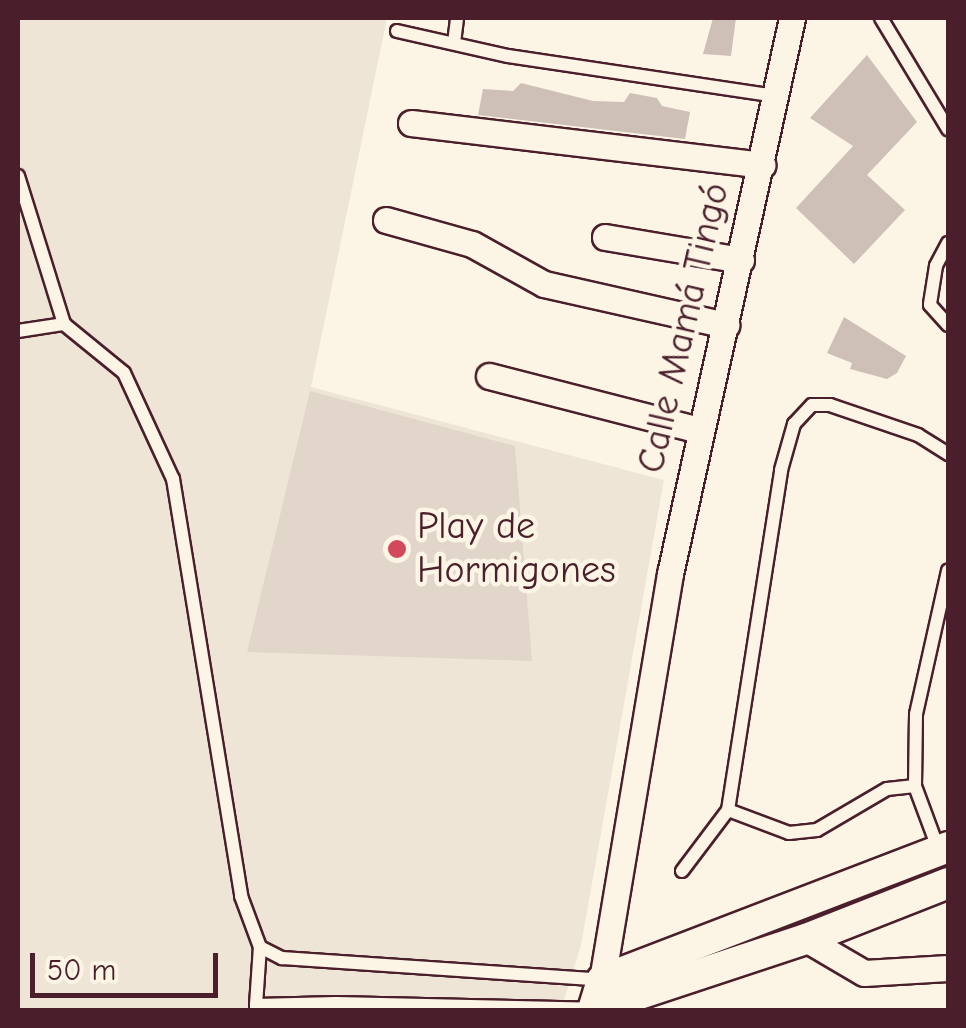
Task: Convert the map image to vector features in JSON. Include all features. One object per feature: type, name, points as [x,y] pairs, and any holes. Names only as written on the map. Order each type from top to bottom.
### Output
[{"type":"street","name":"Calle Mamá Tingó","points":[[597,1000],[698,430],[741,260],[792,18]]},
{"type":"street","points":[[411,123],[762,165]]},
{"type":"street","points":[[386,220],[472,244],[544,284],[726,325]]},
{"type":"street","points":[[605,237],[741,260]]},
{"type":"street","points":[[489,376],[698,430]]},
{"type":"street","points":[[597,1000],[944,849]]},
{"type":"street","points":[[597,1000],[806,939],[948,883]]},
{"type":"street","points":[[806,939],[864,974],[948,968]]},
{"type":"lane","points":[[454,42],[458,18]]},
{"type":"lane","points":[[881,18],[948,128]]},
{"type":"lane","points":[[397,32],[775,96]]},
{"type":"lane","points":[[18,176],[64,324],[124,373],[173,479],[241,896],[260,947],[256,1008],[597,1000]]},
{"type":"lane","points":[[948,243],[936,266],[930,305],[948,325]]},
{"type":"lane","points":[[18,331],[64,324]]},
{"type":"lane","points":[[682,872],[728,810],[781,470],[794,424],[812,405],[830,404],[918,435],[948,454]]},
{"type":"lane","points":[[944,849],[915,786],[916,714],[948,571]]},
{"type":"lane","points":[[728,810],[789,833],[817,830],[887,789],[915,786]]},
{"type":"lane","points":[[260,947],[282,958],[597,1000]]},
{"type":"shaded area","points":[[18,18],[387,18],[311,387],[664,480],[581,945],[561,1010],[18,1010]]},
{"type":"shaded area","name":"Play de Hormigones","points":[[310,391],[515,446],[532,661],[247,652]]},
{"type":"building","points":[[713,18],[736,18],[731,56],[703,54]]},
{"type":"building","points":[[867,55],[917,122],[867,175],[905,210],[854,264],[796,208],[853,146],[810,118]]},
{"type":"building","points":[[521,83],[593,101],[624,102],[630,93],[657,98],[662,106],[690,112],[685,139],[478,115],[483,89],[513,91]]},
{"type":"building","points":[[844,317],[906,356],[897,373],[887,379],[850,369],[852,363],[827,353]]},
{"type":"place","name":"Play de Hormigones","points":[[397,549]]}]
